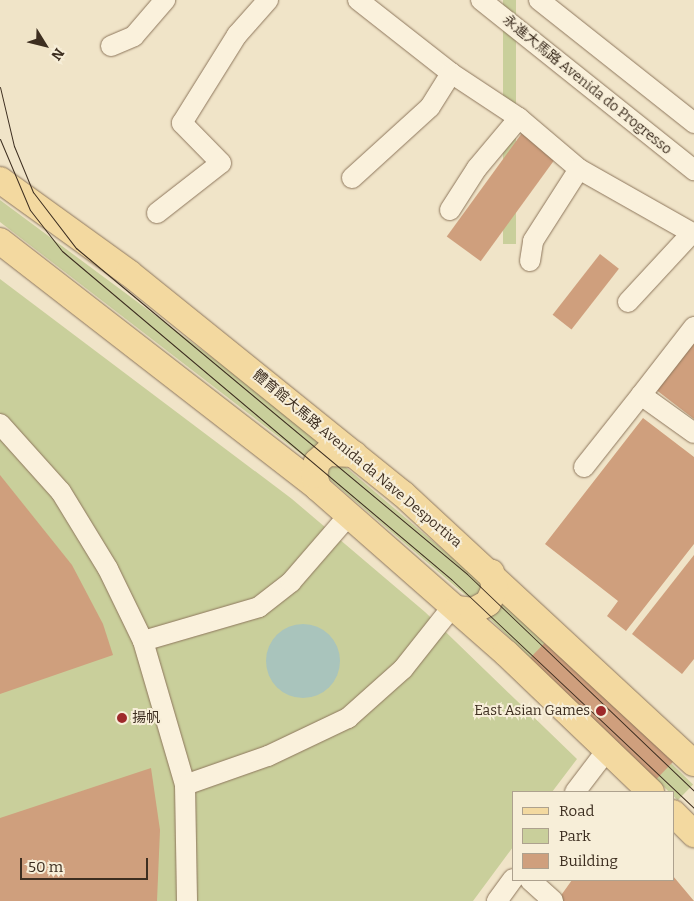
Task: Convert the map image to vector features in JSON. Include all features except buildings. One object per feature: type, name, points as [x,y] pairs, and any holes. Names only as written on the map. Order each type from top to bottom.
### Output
[{"type":"main road","name":"體育館大馬路 Avenida da Nave Desportiva","points":[[0,180],[129,273],[354,454],[490,572],[694,763]]},
{"type":"main road","points":[[0,241],[318,488],[350,515],[455,607],[650,791]]},
{"type":"main road","points":[[318,488],[314,475],[317,462],[327,453],[354,454]]},
{"type":"main road","points":[[455,607],[474,611],[488,603],[495,588],[490,572]]},
{"type":"main road","points":[[674,814],[694,834]]},
{"type":"street","points":[[111,46],[134,36],[165,0]]},
{"type":"street","points":[[157,213],[221,163],[182,123],[237,34],[268,0]]},
{"type":"street","points":[[358,0],[451,73],[519,118],[580,169],[693,233],[628,302]]},
{"type":"street","name":"永進大馬路 Avenida do Progresso","points":[[480,0],[694,170]]},
{"type":"street","points":[[539,0],[694,123]]},
{"type":"street","points":[[352,178],[430,107],[451,73]]},
{"type":"street","points":[[450,210],[477,168],[519,118]]},
{"type":"street","points":[[530,261],[540,230],[580,169]]},
{"type":"street","points":[[584,467],[694,327]]},
{"type":"street","points":[[641,395],[694,433]]},
{"type":"street","points":[[0,424],[61,492],[108,569],[143,641],[185,786],[187,901]]},
{"type":"street","points":[[143,641],[259,607],[291,582],[350,515]]},
{"type":"street","points":[[185,786],[268,756],[348,718],[403,669],[455,607]]},
{"type":"street","points":[[576,791],[607,750]]},
{"type":"street","points":[[497,901],[512,880]]},
{"type":"street","points":[[531,881],[554,901]]},
{"type":"green space","points":[[503,0],[516,0],[516,244],[503,244]]},
{"type":"green space","points":[[0,200],[221,364],[324,447],[310,461],[0,222]]},
{"type":"green space","points":[[0,279],[292,499],[425,612],[577,759],[553,791],[512,791],[512,848],[473,901],[0,901]]},
{"type":"green space","points":[[341,463],[482,583],[485,590],[469,598],[328,478],[327,467]]},
{"type":"green space","points":[[501,599],[693,784],[678,800],[674,797],[674,791],[668,791],[486,615]]},
{"type":"water","points":[[303,624],[324,630],[334,640],[340,661],[334,682],[324,692],[303,698],[282,692],[272,682],[266,661],[272,640],[282,630]]},
{"type":"tram line","points":[[0,87],[14,146],[33,192],[76,248],[467,574],[694,791]]},
{"type":"tram line","points":[[0,139],[30,210],[62,251],[451,579],[694,808]]},
{"type":"place","name":"East Asian Games","points":[[601,711]]},
{"type":"place","name":"揚帆","points":[[122,718]]}]
